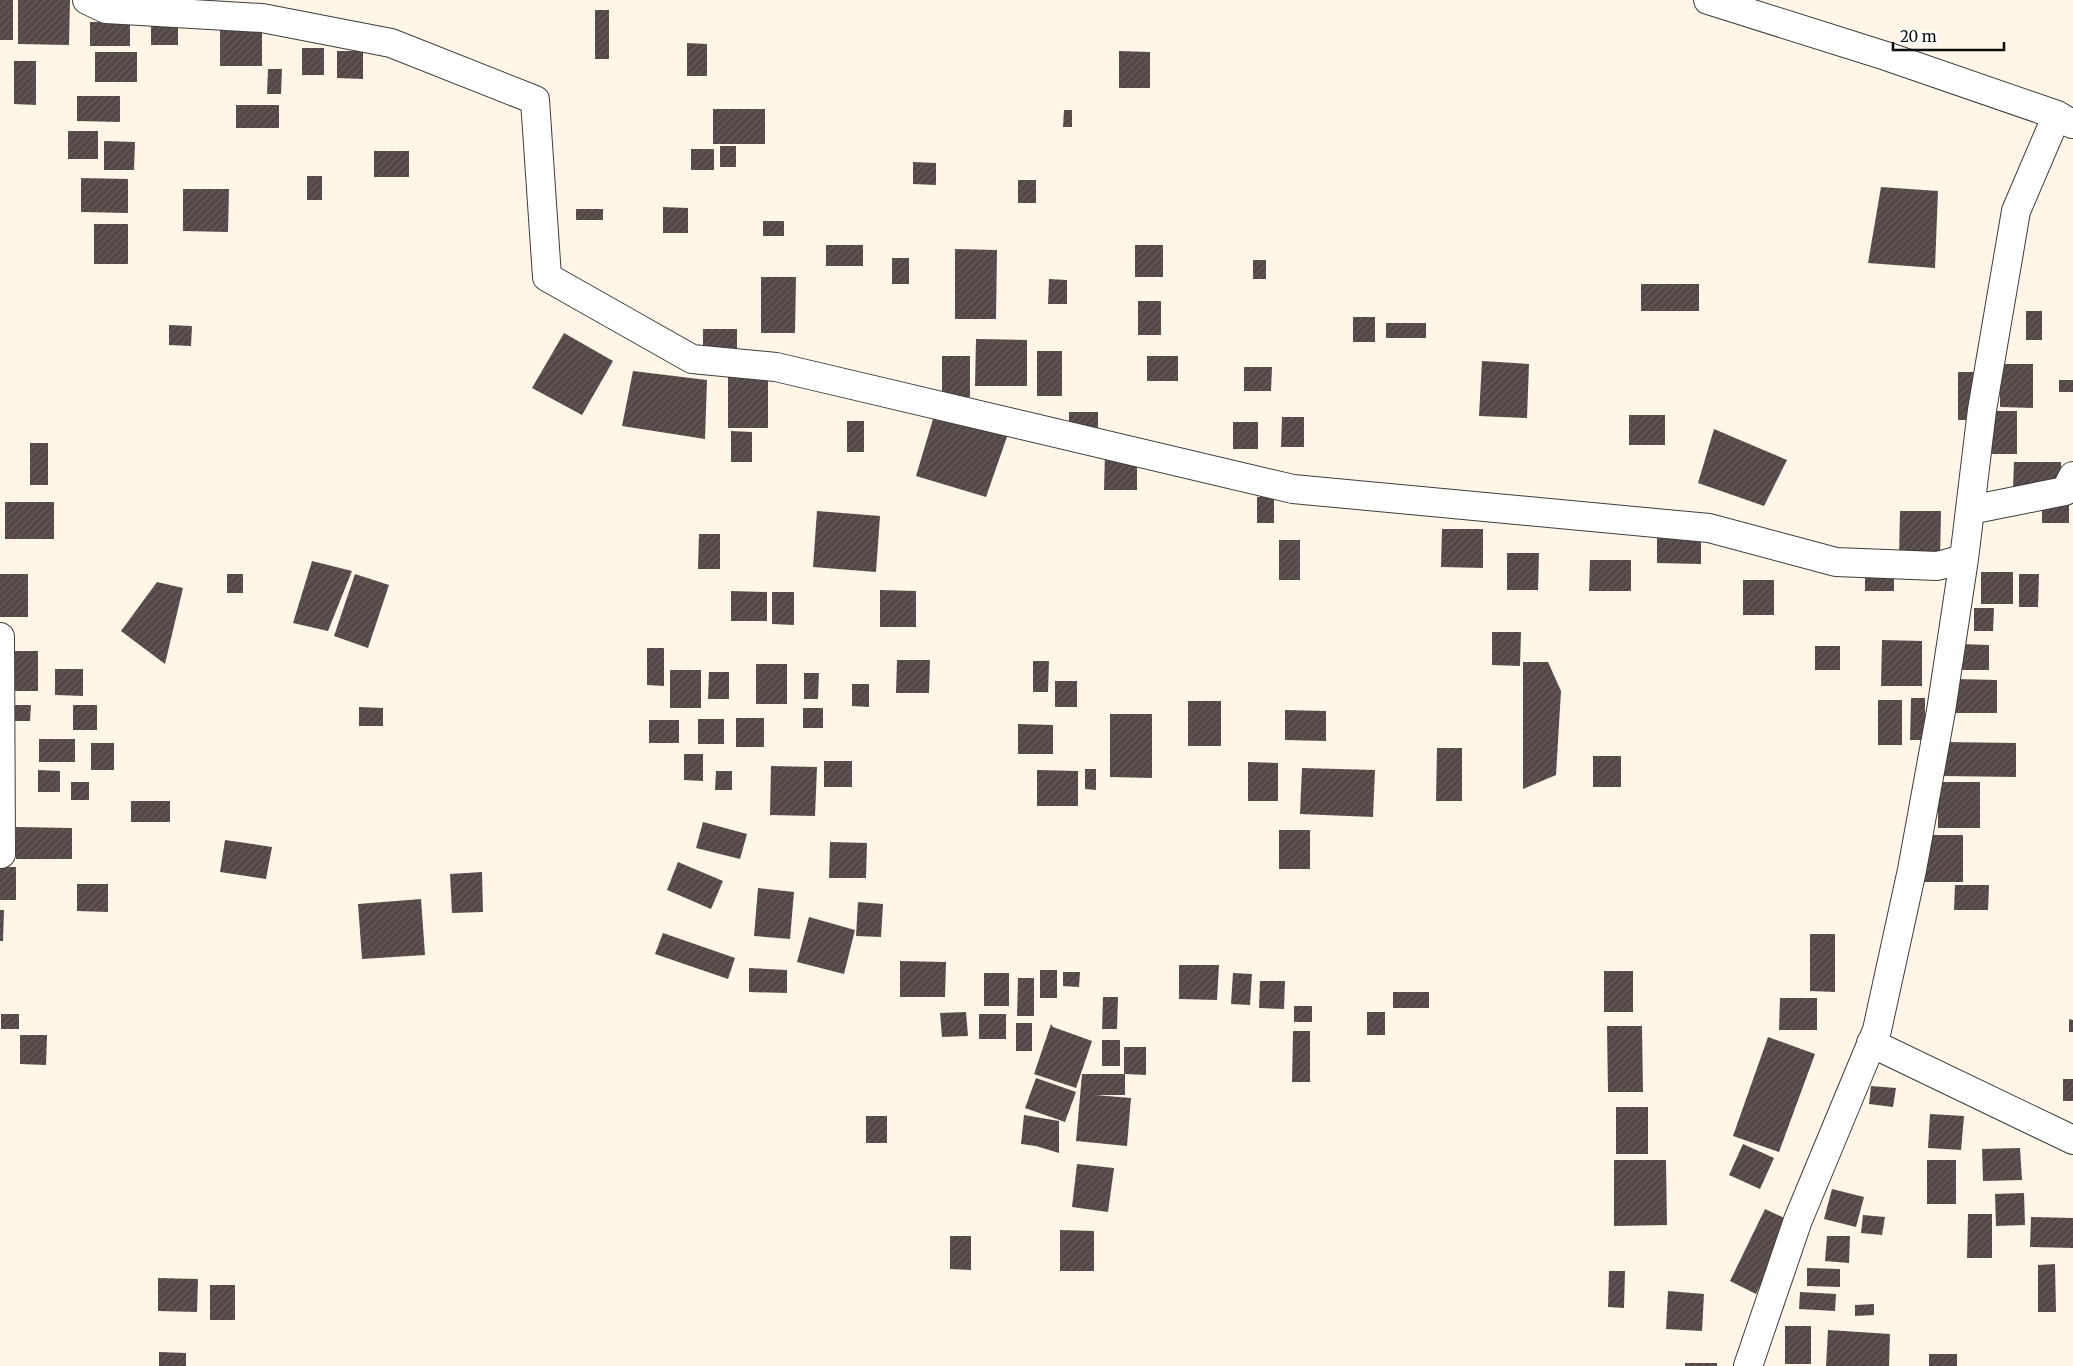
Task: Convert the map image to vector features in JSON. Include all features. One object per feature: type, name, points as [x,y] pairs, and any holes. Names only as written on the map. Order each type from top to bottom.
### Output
[{"type":"street","points":[[87,0],[106,9],[262,18],[391,43],[535,100],[547,277],[692,359],[776,367],[1292,489],[1709,528],[1836,562],[1937,566],[1964,559]]},
{"type":"street","points":[[1708,0],[1886,56],[2065,120],[2016,211],[1982,410],[1964,559],[1941,711],[1912,870],[1877,1030],[1798,1220],[1748,1366]]},
{"type":"street","points":[[1970,510],[2065,491],[2073,476]]},
{"type":"street","points":[[0,637],[1,854]]},
{"type":"street","points":[[1871,1044],[2073,1140]]},
{"type":"building","points":[[0,0],[13,0],[13,40],[0,40]]},
{"type":"building","points":[[18,0],[70,0],[69,45],[18,44]]},
{"type":"building","points":[[595,10],[609,10],[609,59],[595,59]]},
{"type":"building","points":[[90,22],[130,22],[130,46],[90,46]]},
{"type":"building","points":[[151,24],[178,24],[178,45],[151,45]]},
{"type":"building","points":[[220,24],[262,24],[262,66],[220,66]]},
{"type":"building","points":[[687,43],[707,44],[707,76],[687,76]]},
{"type":"building","points":[[302,48],[324,48],[324,75],[302,75]]},
{"type":"building","points":[[337,51],[363,51],[363,79],[337,78]]},
{"type":"building","points":[[1119,51],[1150,52],[1150,88],[1119,88]]},
{"type":"building","points":[[95,52],[137,52],[137,82],[95,82]]},
{"type":"building","points":[[14,61],[36,61],[36,105],[14,104]]},
{"type":"building","points":[[268,69],[282,69],[281,94],[267,94]]},
{"type":"building","points":[[77,96],[120,96],[120,122],[77,121]]},
{"type":"building","points":[[236,105],[279,105],[279,128],[236,128]]},
{"type":"building","points":[[713,109],[765,109],[765,144],[713,144]]},
{"type":"building","points":[[1064,110],[1072,110],[1072,127],[1063,127]]},
{"type":"building","points":[[68,131],[98,131],[98,159],[68,159]]},
{"type":"building","points":[[104,141],[135,142],[134,170],[104,170]]},
{"type":"building","points":[[720,146],[736,146],[736,167],[720,167]]},
{"type":"building","points":[[691,149],[714,149],[714,170],[691,170]]},
{"type":"building","points":[[374,151],[409,151],[409,177],[374,177]]},
{"type":"building","points":[[913,162],[936,163],[936,185],[913,184]]},
{"type":"building","points":[[307,176],[322,176],[322,200],[307,200]]},
{"type":"building","points":[[81,178],[128,179],[128,213],[81,212]]},
{"type":"building","points":[[1018,180],[1036,180],[1036,203],[1018,203]]},
{"type":"building","points":[[1881,187],[1938,191],[1935,268],[1868,263]]},
{"type":"building","points":[[183,189],[229,189],[228,232],[183,231]]},
{"type":"building","points":[[663,207],[688,208],[688,233],[663,233]]},
{"type":"building","points":[[576,209],[603,209],[603,220],[576,220]]},
{"type":"building","points":[[763,221],[784,221],[784,236],[763,236]]},
{"type":"building","points":[[94,224],[128,224],[128,264],[94,264]]},
{"type":"building","points":[[826,245],[863,245],[863,266],[826,266]]},
{"type":"building","points":[[1135,245],[1163,245],[1163,277],[1135,277]]},
{"type":"building","points":[[955,249],[997,250],[996,319],[955,319]]},
{"type":"building","points":[[892,258],[909,258],[909,284],[892,284]]},
{"type":"building","points":[[1253,260],[1266,260],[1266,279],[1253,279]]},
{"type":"building","points":[[761,277],[796,277],[795,333],[761,333]]},
{"type":"building","points":[[1049,279],[1067,280],[1067,304],[1048,304]]},
{"type":"building","points":[[1641,284],[1699,284],[1699,311],[1641,311]]},
{"type":"building","points":[[1138,301],[1161,301],[1161,335],[1138,335]]},
{"type":"building","points":[[2026,311],[2042,311],[2042,340],[2026,340]]},
{"type":"building","points":[[1353,317],[1375,317],[1375,342],[1353,342]]},
{"type":"building","points":[[1386,323],[1426,323],[1426,338],[1386,338]]},
{"type":"building","points":[[169,325],[192,326],[191,346],[169,345]]},
{"type":"building","points":[[703,329],[737,329],[737,356],[703,355]]},
{"type":"building","points":[[564,333],[613,361],[582,415],[532,388]]},
{"type":"building","points":[[976,339],[1027,340],[1027,386],[975,386]]},
{"type":"building","points":[[1037,351],[1062,351],[1062,396],[1037,396]]},
{"type":"building","points":[[942,356],[970,356],[970,397],[942,397]]},
{"type":"building","points":[[1147,356],[1178,356],[1178,381],[1147,381]]},
{"type":"building","points":[[1482,361],[1529,364],[1527,418],[1479,416]]},
{"type":"building","points":[[2000,364],[2033,364],[2033,408],[2000,407]]},
{"type":"building","points":[[1244,367],[1272,367],[1271,391],[1244,391]]},
{"type":"building","points":[[633,371],[707,380],[705,439],[622,426]]},
{"type":"building","points":[[1958,372],[1975,372],[1975,420],[1958,420]]},
{"type":"building","points":[[728,377],[768,377],[768,428],[728,428]]},
{"type":"building","points":[[2059,380],[2073,380],[2073,392],[2059,392]]},
{"type":"building","points":[[1992,411],[2017,411],[2017,454],[1992,454]]},
{"type":"building","points":[[1069,412],[1098,412],[1098,435],[1069,435]]},
{"type":"building","points":[[1629,415],[1665,415],[1665,445],[1629,445]]},
{"type":"building","points":[[1282,417],[1304,417],[1304,447],[1281,447]]},
{"type":"building","points":[[933,419],[1008,434],[986,497],[916,476]]},
{"type":"building","points":[[847,421],[864,421],[864,452],[847,452]]},
{"type":"building","points":[[1233,422],[1258,422],[1258,449],[1233,449]]},
{"type":"building","points":[[1714,429],[1787,460],[1764,506],[1698,483]]},
{"type":"building","points":[[731,431],[752,432],[752,462],[731,462]]},
{"type":"building","points":[[30,443],[48,443],[48,485],[30,485]]},
{"type":"building","points":[[1105,452],[1137,453],[1137,490],[1104,490]]},
{"type":"building","points":[[2014,462],[2061,462],[2061,487],[2013,487]]},
{"type":"building","points":[[1257,497],[1274,497],[1274,523],[1257,523]]},
{"type":"building","points":[[2042,498],[2069,498],[2069,523],[2042,523]]},
{"type":"building","points":[[5,502],[54,502],[54,539],[5,539]]},
{"type":"building","points":[[817,511],[880,516],[876,572],[813,567]]},
{"type":"building","points":[[1900,511],[1941,511],[1940,559],[1899,559]]},
{"type":"building","points":[[1442,529],[1483,529],[1483,568],[1441,567]]},
{"type":"building","points":[[1657,532],[1701,532],[1701,564],[1657,563]]},
{"type":"building","points":[[699,534],[720,534],[720,569],[698,569]]},
{"type":"building","points":[[1279,540],[1300,540],[1300,580],[1279,580]]},
{"type":"building","points":[[1507,553],[1539,553],[1538,590],[1507,590]]},
{"type":"building","points":[[1590,560],[1631,560],[1631,591],[1589,591]]},
{"type":"building","points":[[312,561],[352,571],[328,631],[293,623]]},
{"type":"building","points":[[1865,566],[1894,566],[1894,591],[1865,591]]},
{"type":"building","points":[[1981,572],[2013,572],[2013,604],[1981,604]]},
{"type":"building","points":[[0,574],[28,574],[28,617],[0,617]]},
{"type":"building","points":[[227,574],[243,574],[243,593],[227,593]]},
{"type":"building","points":[[355,574],[389,585],[368,648],[334,636]]},
{"type":"building","points":[[2019,574],[2039,574],[2038,607],[2019,607]]},
{"type":"building","points":[[1743,580],[1774,580],[1774,615],[1743,615]]},
{"type":"building","points":[[157,582],[183,588],[165,664],[121,631]]},
{"type":"building","points":[[880,590],[916,591],[916,627],[880,627]]},
{"type":"building","points":[[731,591],[767,592],[767,621],[731,621]]},
{"type":"building","points":[[772,592],[794,592],[794,625],[772,624]]},
{"type":"building","points":[[1974,608],[1994,608],[1993,631],[1974,631]]},
{"type":"building","points":[[1492,632],[1521,632],[1520,666],[1492,665]]},
{"type":"building","points":[[1882,640],[1922,641],[1922,686],[1881,686]]},
{"type":"building","points":[[1960,644],[1989,645],[1989,670],[1960,670]]},
{"type":"building","points":[[1815,646],[1840,646],[1840,670],[1815,670]]},
{"type":"building","points":[[647,648],[664,648],[664,686],[647,685]]},
{"type":"building","points":[[7,651],[38,651],[38,691],[6,691]]},
{"type":"building","points":[[897,660],[930,660],[929,693],[896,693]]},
{"type":"building","points":[[1033,661],[1049,661],[1048,692],[1033,692]]},
{"type":"building","points":[[1523,662],[1548,662],[1561,691],[1556,775],[1523,789]]},
{"type":"building","points":[[756,664],[787,664],[787,704],[756,704]]},
{"type":"building","points":[[55,669],[83,669],[83,696],[55,695]]},
{"type":"building","points":[[670,670],[701,670],[701,708],[670,708]]},
{"type":"building","points":[[709,672],[729,672],[729,699],[708,699]]},
{"type":"building","points":[[804,673],[819,673],[818,699],[804,699]]},
{"type":"building","points":[[1955,679],[1997,680],[1997,713],[1955,713]]},
{"type":"building","points":[[1055,681],[1077,681],[1077,707],[1055,707]]},
{"type":"building","points":[[852,684],[869,684],[869,707],[852,706]]},
{"type":"building","points":[[1911,698],[1925,698],[1925,740],[1910,740]]},
{"type":"building","points":[[1878,700],[1902,700],[1902,745],[1878,745]]},
{"type":"building","points":[[1188,701],[1221,701],[1221,746],[1188,746]]},
{"type":"building","points":[[8,705],[31,705],[30,721],[7,721]]},
{"type":"building","points":[[73,705],[97,705],[97,730],[73,730]]},
{"type":"building","points":[[359,707],[383,708],[383,726],[359,726]]},
{"type":"building","points":[[803,708],[823,708],[823,728],[803,728]]},
{"type":"building","points":[[1285,710],[1326,711],[1326,741],[1285,740]]},
{"type":"building","points":[[1110,714],[1152,714],[1152,778],[1110,777]]},
{"type":"building","points":[[736,718],[764,718],[764,747],[736,747]]},
{"type":"building","points":[[698,719],[724,719],[724,744],[698,744]]},
{"type":"building","points":[[649,720],[679,720],[679,743],[649,743]]},
{"type":"building","points":[[1018,724],[1053,725],[1053,754],[1018,754]]},
{"type":"building","points":[[39,739],[75,739],[75,762],[39,762]]},
{"type":"building","points":[[1944,742],[2016,743],[2016,777],[1944,776]]},
{"type":"building","points":[[91,743],[114,743],[114,770],[91,770]]},
{"type":"building","points":[[1437,748],[1462,748],[1462,801],[1436,801]]},
{"type":"building","points":[[684,754],[703,754],[703,781],[684,780]]},
{"type":"building","points":[[1593,756],[1621,756],[1621,787],[1593,787]]},
{"type":"building","points":[[824,761],[852,761],[852,787],[824,787]]},
{"type":"building","points":[[1248,762],[1278,763],[1278,801],[1248,801]]},
{"type":"building","points":[[771,766],[817,767],[815,816],[770,815]]},
{"type":"building","points":[[1302,768],[1375,770],[1373,817],[1300,814]]},
{"type":"building","points":[[1085,769],[1096,769],[1096,790],[1085,789]]},
{"type":"building","points":[[38,770],[60,771],[60,792],[38,792]]},
{"type":"building","points":[[1037,770],[1078,771],[1078,806],[1037,806]]},
{"type":"building","points":[[716,771],[732,771],[732,790],[715,790]]},
{"type":"building","points":[[71,782],[89,782],[89,800],[71,800]]},
{"type":"building","points":[[1938,782],[1980,782],[1980,828],[1938,828]]},
{"type":"building","points":[[131,801],[170,801],[170,822],[131,822]]},
{"type":"building","points":[[703,822],[747,834],[740,859],[696,848]]},
{"type":"building","points":[[16,827],[72,828],[72,859],[16,859]]},
{"type":"building","points":[[1279,830],[1310,830],[1310,869],[1279,869]]},
{"type":"building","points":[[1923,835],[1963,835],[1963,882],[1922,882]]},
{"type":"building","points":[[225,840],[272,847],[266,879],[220,872]]},
{"type":"building","points":[[830,842],[867,843],[866,878],[829,878]]},
{"type":"building","points":[[678,862],[723,881],[711,909],[667,890]]},
{"type":"building","points":[[0,867],[16,867],[16,900],[0,900]]},
{"type":"building","points":[[482,872],[483,912],[452,913],[450,874]]},
{"type":"building","points":[[77,884],[108,884],[108,912],[77,911]]},
{"type":"building","points":[[1955,885],[1989,885],[1988,910],[1954,910]]},
{"type":"building","points":[[758,888],[794,892],[790,939],[754,936]]},
{"type":"building","points":[[421,899],[425,955],[362,959],[358,904]]},
{"type":"building","points":[[858,902],[883,904],[881,937],[856,936]]},
{"type":"building","points":[[0,910],[4,910],[3,941],[0,941]]},
{"type":"building","points":[[809,917],[855,930],[844,974],[797,962]]},
{"type":"building","points":[[663,933],[735,958],[728,979],[655,954]]},
{"type":"building","points":[[1810,934],[1835,934],[1835,992],[1810,991]]},
{"type":"building","points":[[900,961],[946,962],[945,997],[900,997]]},
{"type":"building","points":[[1179,965],[1219,965],[1217,1000],[1179,999]]},
{"type":"building","points":[[749,968],[787,970],[787,993],[749,992]]},
{"type":"building","points":[[1040,970],[1057,970],[1057,998],[1040,998]]},
{"type":"building","points":[[1604,971],[1633,971],[1633,1012],[1604,1012]]},
{"type":"building","points":[[1063,972],[1080,972],[1079,987],[1063,986]]},
{"type":"building","points":[[984,973],[1009,973],[1009,1006],[984,1006]]},
{"type":"building","points":[[1233,973],[1252,974],[1250,1005],[1231,1004]]},
{"type":"building","points":[[1018,978],[1034,978],[1034,1016],[1017,1016]]},
{"type":"building","points":[[1260,981],[1285,981],[1284,1009],[1259,1008]]},
{"type":"building","points":[[1393,992],[1429,992],[1429,1008],[1393,1008]]},
{"type":"building","points":[[1103,997],[1118,997],[1117,1029],[1102,1029]]},
{"type":"building","points":[[1780,998],[1817,998],[1817,1030],[1779,1030]]},
{"type":"building","points":[[1294,1006],[1312,1006],[1312,1022],[1294,1022]]},
{"type":"building","points":[[966,1012],[968,1036],[942,1037],[940,1013]]},
{"type":"building","points":[[1367,1012],[1385,1012],[1385,1035],[1367,1035]]},
{"type":"building","points":[[1,1014],[19,1014],[19,1029],[1,1029]]},
{"type":"building","points":[[979,1014],[1006,1014],[1006,1039],[979,1039]]},
{"type":"building","points":[[2069,1019],[2073,1020],[2073,1032],[2069,1032]]},
{"type":"building","points":[[1016,1023],[1032,1023],[1032,1051],[1016,1051]]},
{"type":"building","points":[[1051,1024],[1053,1027],[1092,1041],[1076,1088],[1034,1074]]},
{"type":"building","points":[[1607,1026],[1642,1026],[1643,1092],[1608,1092]]},
{"type":"building","points":[[1293,1031],[1310,1031],[1310,1082],[1292,1082]]},
{"type":"building","points":[[20,1035],[47,1035],[46,1065],[20,1064]]},
{"type":"building","points":[[1768,1037],[1815,1054],[1779,1152],[1733,1136]]},
{"type":"building","points":[[1102,1040],[1120,1040],[1120,1066],[1102,1066]]},
{"type":"building","points":[[1124,1047],[1146,1047],[1146,1075],[1125,1074],[1125,1095],[1095,1095],[1131,1098],[1127,1146],[1076,1141],[1082,1074],[1124,1074]]},
{"type":"building","points":[[1036,1078],[1076,1092],[1065,1122],[1025,1108]]},
{"type":"building","points":[[2063,1079],[2073,1079],[2073,1101],[2063,1101]]},
{"type":"building","points":[[1871,1086],[1896,1088],[1893,1107],[1869,1104]]},
{"type":"building","points":[[1616,1107],[1648,1107],[1648,1154],[1616,1154]]},
{"type":"building","points":[[1930,1114],[1964,1116],[1961,1150],[1928,1148]]},
{"type":"building","points":[[1024,1115],[1059,1121],[1059,1153],[1036,1146],[1021,1144]]},
{"type":"building","points":[[866,1116],[887,1116],[887,1143],[866,1143]]},
{"type":"building","points":[[1743,1144],[1774,1158],[1760,1189],[1729,1175]]},
{"type":"building","points":[[2020,1148],[2022,1180],[1983,1181],[1982,1149]]},
{"type":"building","points":[[1614,1160],[1666,1160],[1667,1225],[1614,1226]]},
{"type":"building","points":[[1927,1160],[1956,1160],[1956,1204],[1927,1204]]},
{"type":"building","points":[[1077,1164],[1114,1168],[1108,1212],[1072,1207]]},
{"type":"building","points":[[1832,1189],[1864,1197],[1856,1227],[1824,1219]]},
{"type":"building","points":[[2024,1193],[2025,1225],[1996,1226],[1995,1194]]},
{"type":"building","points":[[1765,1209],[1791,1221],[1756,1294],[1730,1281]]},
{"type":"building","points":[[1968,1214],[1992,1214],[1992,1258],[1967,1258]]},
{"type":"building","points":[[1863,1215],[1885,1217],[1882,1235],[1861,1233]]},
{"type":"building","points":[[2031,1217],[2073,1218],[2073,1248],[2030,1247]]},
{"type":"building","points":[[1060,1230],[1094,1231],[1094,1271],[1060,1271]]},
{"type":"building","points":[[950,1236],[971,1236],[971,1270],[950,1269]]},
{"type":"building","points":[[1827,1236],[1850,1236],[1849,1263],[1825,1261]]},
{"type":"building","points":[[2055,1264],[2056,1312],[2038,1312],[2038,1265]]},
{"type":"building","points":[[1807,1268],[1840,1269],[1840,1287],[1807,1286]]},
{"type":"building","points":[[1609,1271],[1625,1271],[1624,1308],[1608,1307]]},
{"type":"building","points":[[158,1278],[198,1279],[197,1312],[158,1311]]},
{"type":"building","points":[[210,1285],[235,1285],[235,1320],[210,1320]]},
{"type":"building","points":[[1668,1291],[1704,1294],[1702,1331],[1666,1329]]},
{"type":"building","points":[[1800,1292],[1836,1294],[1835,1311],[1799,1309]]},
{"type":"building","points":[[1874,1304],[1874,1315],[1855,1316],[1855,1305]]},
{"type":"building","points":[[1785,1326],[1811,1326],[1811,1364],[1785,1364]]},
{"type":"building","points":[[1828,1330],[1890,1334],[1889,1366],[1826,1366]]},
{"type":"building","points":[[159,1352],[186,1353],[186,1366],[159,1366]]},
{"type":"building","points":[[1929,1354],[1957,1354],[1957,1366],[1929,1366]]},
{"type":"building","points":[[1685,1363],[1717,1363],[1717,1366],[1685,1366]]}]
